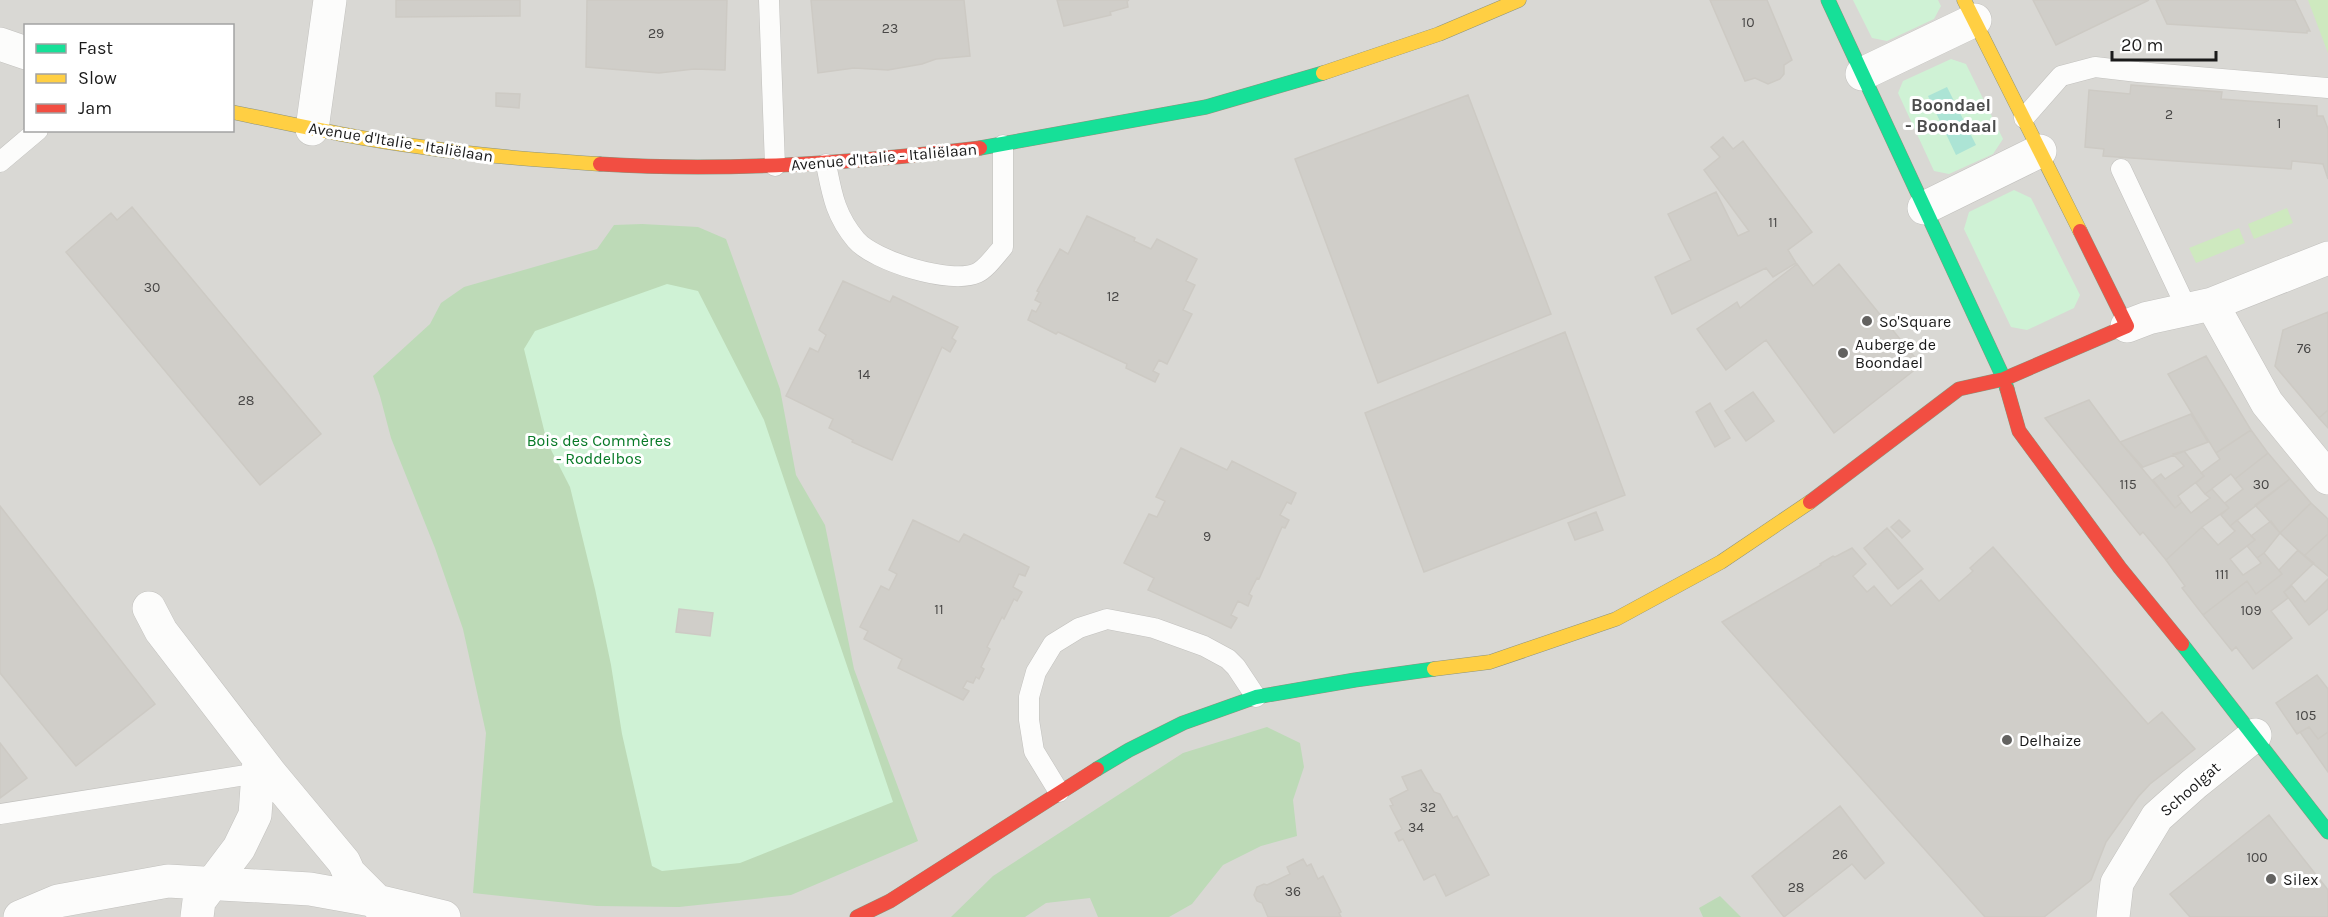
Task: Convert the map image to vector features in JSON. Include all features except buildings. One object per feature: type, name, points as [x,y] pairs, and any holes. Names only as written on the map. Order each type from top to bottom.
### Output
[{"type":"street","points":[[312,129],[330,0]]},
{"type":"street","name":"Avenue d'Italie - Italiëlaan","points":[[234,112],[312,129],[458,153],[546,162],[632,167],[826,164],[1003,145],[1219,104],[1385,54],[1519,0]]},
{"type":"street","points":[[1828,0],[2004,379],[2019,431],[2120,568],[2254,735],[2328,832]]},
{"type":"street","points":[[1863,74],[1969,10],[2127,326]]},
{"type":"street","points":[[0,44],[24,52]]},
{"type":"street","points":[[1924,208],[2040,151]]},
{"type":"street","points":[[856,917],[894,909],[1059,792],[1129,750],[1184,723],[1256,697],[1355,680],[1490,662],[1616,619],[1721,562],[1789,517],[1959,389],[2004,379],[2148,318],[2199,307],[2328,258]]},
{"type":"street","points":[[2199,307],[2267,403],[2328,478]]},
{"type":"street","points":[[149,608],[161,631],[259,766],[344,862],[349,873],[379,909]]},
{"type":"street","name":"Schoolgat","points":[[2113,917],[2117,883],[2157,817],[2254,735]]},
{"type":"street","points":[[197,917],[199,901],[238,848],[255,815],[259,766]]},
{"type":"street","points":[[20,917],[58,901],[77,906],[168,881],[310,889],[379,909],[444,917]]},
{"type":"lane","points":[[769,0],[775,166]]},
{"type":"lane","points":[[2024,118],[2061,76],[2095,67],[2328,87]]},
{"type":"lane","points":[[0,162],[36,132]]},
{"type":"lane","points":[[826,164],[834,203],[858,242],[891,262],[949,277],[977,273],[1003,247],[1003,145]]},
{"type":"lane","points":[[2121,169],[2199,307]]},
{"type":"lane","points":[[1059,792],[1034,751],[1029,720],[1029,697],[1036,672],[1053,644],[1079,628],[1107,619],[1154,628],[1204,646],[1228,658],[1256,697]]},
{"type":"lane","points":[[0,814],[259,766]]},
{"type":"shaded area","points":[[0,0],[2328,0],[2328,917],[0,917]]},
{"type":"shaded area","points":[[1947,87],[1976,145],[1956,155],[1928,96]]},
{"type":"green space","points":[[1853,0],[1938,0],[1941,6],[1934,19],[1887,41],[1872,38]]},
{"type":"green space","points":[[2308,0],[2328,0],[2328,53]]},
{"type":"green space","points":[[1951,59],[1966,64],[2003,139],[1993,154],[1949,174],[1934,171],[1898,93],[1903,81]]},
{"type":"green space","points":[[2014,190],[2031,198],[2080,295],[2074,308],[2027,330],[2011,327],[1964,229],[1969,212]]},
{"type":"green space","points":[[2287,208],[2293,223],[2254,239],[2248,224]]},
{"type":"green space","name":"Bois des Commères - Roddelbos","points":[[614,225],[698,227],[726,239],[780,389],[796,475],[825,525],[854,669],[918,841],[791,895],[679,907],[597,906],[473,893],[486,733],[463,629],[435,548],[391,438],[373,376],[430,324],[441,303],[464,287],[597,249]]},
{"type":"green space","points":[[2239,228],[2245,243],[2196,263],[2189,248]]},
{"type":"green space","points":[[667,284],[698,291],[764,420],[893,802],[740,863],[662,871],[652,866],[622,734],[611,665],[595,589],[570,487],[547,442],[524,349],[535,331]]},
{"type":"green space","points":[[1267,727],[1300,743],[1304,767],[1293,800],[1297,836],[1261,846],[1223,865],[1192,904],[1169,917],[1098,917],[1090,898],[1046,903],[1025,917],[951,917],[993,876],[1183,753]]},
{"type":"green space","points":[[1720,896],[1741,917],[1703,917],[1699,908]]},
{"type":"traffic: fast","points":[[1828,0],[2007,389]]},
{"type":"traffic: fast","points":[[980,148],[1206,107],[1323,73]]},
{"type":"traffic: fast","points":[[2182,644],[2328,832]]},
{"type":"traffic: fast","points":[[1097,769],[1183,723],[1256,697],[1434,669]]},
{"type":"traffic: slow","points":[[1323,73],[1439,34],[1519,0]]},
{"type":"traffic: slow","points":[[1964,0],[2080,231]]},
{"type":"traffic: slow","points":[[234,112],[398,144],[488,155],[600,164]]},
{"type":"traffic: slow","points":[[1434,669],[1490,662],[1616,619],[1721,562],[1810,502]]},
{"type":"traffic: jam","points":[[600,164],[695,167],[790,165],[980,148]]},
{"type":"traffic: jam","points":[[1810,502],[1959,389],[2004,379],[2127,326],[2080,231]]},
{"type":"traffic: jam","points":[[2007,389],[2019,431],[2120,568],[2182,644]]},
{"type":"traffic: jam","points":[[857,917],[890,901],[1097,769]]},
{"type":"place","name":"So'Square","points":[[1867,321]]},
{"type":"place","name":"Auberge de Boondael","points":[[1843,353]]},
{"type":"place","name":"Delhaize","points":[[2007,740]]},
{"type":"place","name":"Silex","points":[[2271,879]]},
{"type":"district","name":"Boondael - Boondaal","points":[[1951,115]]}]
